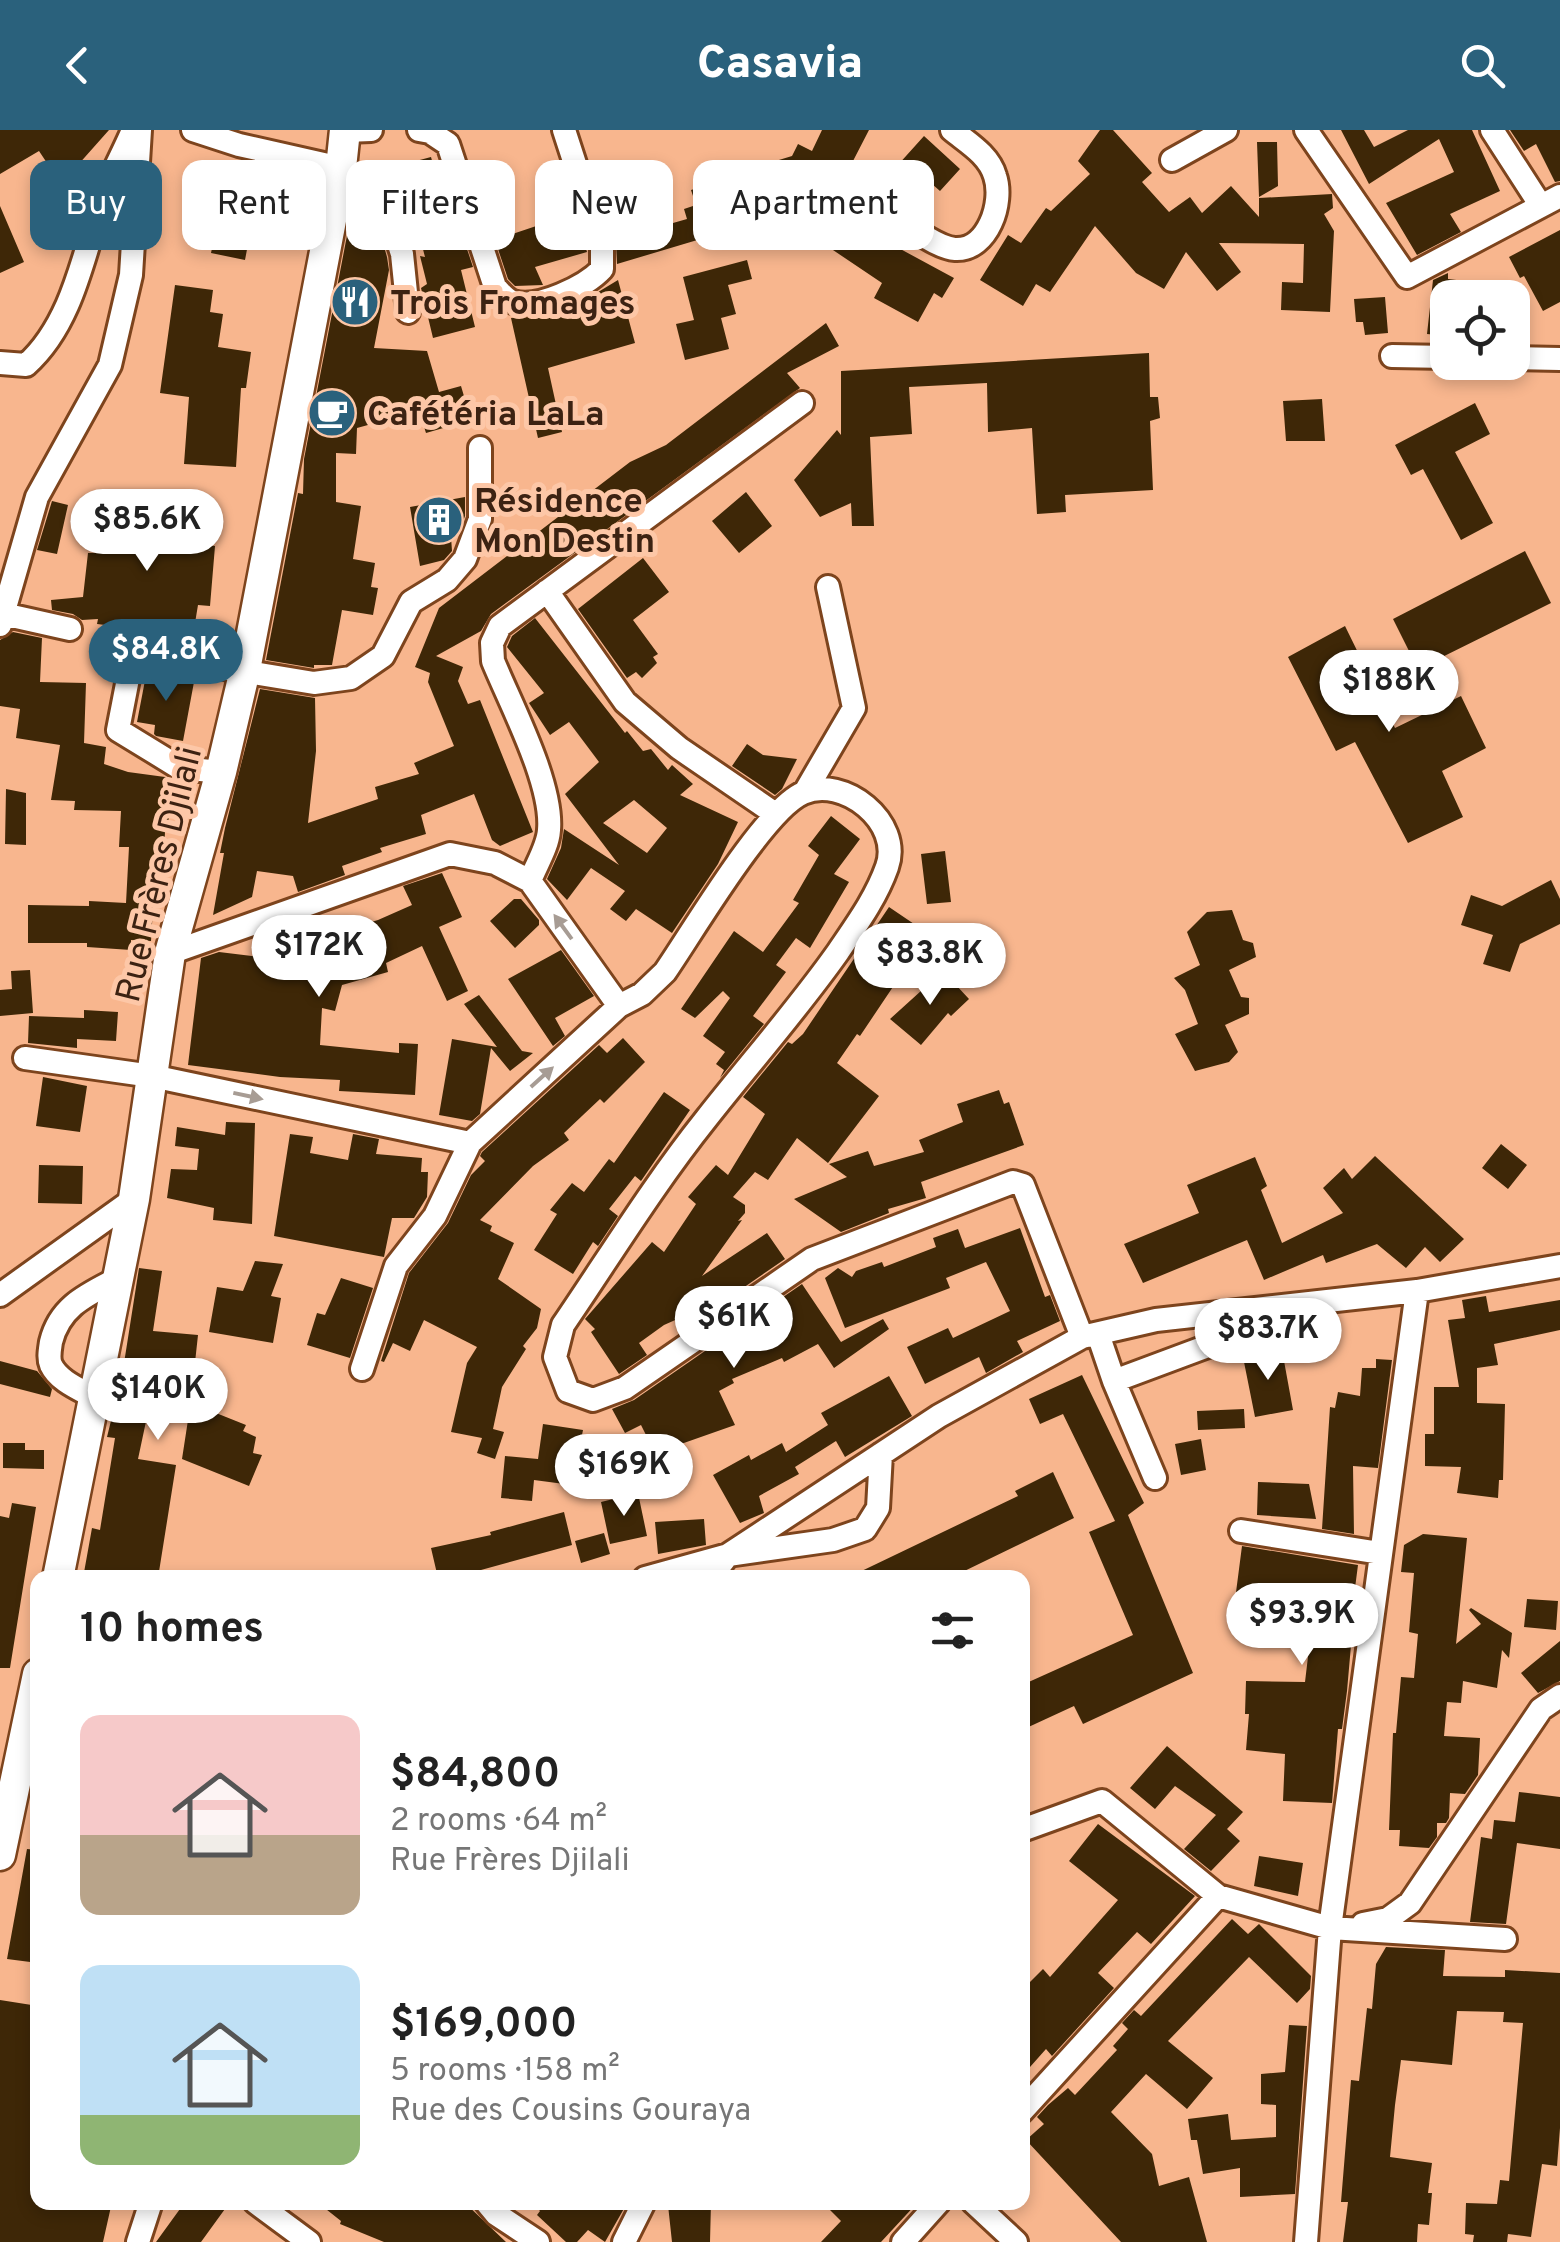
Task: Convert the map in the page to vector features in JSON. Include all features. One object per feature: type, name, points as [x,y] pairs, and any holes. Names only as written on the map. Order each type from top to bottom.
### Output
[{"type":"main road","name":"Rue Frères Djilali","points":[[60,1570],[134,1198],[170,952],[221,772],[245,670],[345,131]]},
{"type":"main road","points":[[0,1855],[5,1803],[30,1705]]},
{"type":"street","points":[[0,363],[26,365],[47,346],[87,255],[102,199],[137,130]]},
{"type":"street","points":[[70,629],[2,619],[38,497],[110,365],[132,274],[137,130]]},
{"type":"street","points":[[193,130],[239,145],[341,168],[363,184],[390,216],[402,254],[408,312]]},
{"type":"street","points":[[345,131],[372,130]]},
{"type":"street","points":[[419,130],[448,144],[495,287],[509,302],[530,304],[588,284],[602,268],[602,247],[564,130]]},
{"type":"street","points":[[934,240],[958,250],[974,245],[997,208],[995,174],[985,157],[952,130]]},
{"type":"street","points":[[1172,160],[1226,130]]},
{"type":"street","points":[[1306,130],[1407,277],[1550,201],[1492,130]]},
{"type":"street","points":[[1392,356],[1430,357]]},
{"type":"street","points":[[1530,359],[1560,360]]},
{"type":"street","points":[[530,881],[549,834],[547,802],[493,661],[492,642],[500,626],[802,402]]},
{"type":"street","points":[[221,772],[180,768],[118,730],[133,652],[314,683],[351,678],[383,656],[412,602],[447,580],[465,558],[480,519],[480,448]]},
{"type":"street","points":[[362,1370],[396,1266],[435,1216],[470,1142],[619,1006],[642,994],[665,972],[774,813],[805,792],[854,708],[828,587]]},
{"type":"street","points":[[546,592],[625,702],[679,748],[774,813]]},
{"type":"street","points":[[805,792],[830,790],[870,807],[888,835],[889,862],[871,904],[805,1000],[704,1122],[563,1325],[555,1358],[568,1392],[593,1400],[625,1388],[812,1258],[1012,1182],[1023,1186],[1114,1380],[1155,1478]]},
{"type":"street","points":[[170,952],[450,854],[495,863],[530,881],[619,1006]]},
{"type":"street","points":[[25,1058],[152,1076],[470,1142]]},
{"type":"street","points":[[0,1295],[134,1198]]},
{"type":"street","points":[[716,1570],[728,1555],[938,1416],[1090,1335],[1156,1320],[1417,1292],[1560,1266]]},
{"type":"street","points":[[96,1398],[64,1380],[51,1365],[49,1353],[60,1317],[71,1304],[119,1278]]},
{"type":"street","points":[[1306,2242],[1330,1928],[1417,1292]]},
{"type":"street","points":[[1114,1380],[1216,1343]]},
{"type":"street","points":[[674,1570],[728,1555],[833,1540],[865,1529],[878,1508],[881,1454]]},
{"type":"street","points":[[1242,1531],[1380,1553]]},
{"type":"street","points":[[1330,1928],[1388,1919],[1410,1903],[1541,1709],[1560,1696]]},
{"type":"street","points":[[1030,1827],[1102,1801],[1218,1896],[1330,1928],[1505,1939]]},
{"type":"street","points":[[1030,2102],[1218,1896]]},
{"type":"street","points":[[138,2242],[148,2210]]},
{"type":"street","points":[[266,2210],[309,2242]]},
{"type":"street","points":[[493,2210],[538,2242]]},
{"type":"street","points":[[624,2242],[640,2210]]},
{"type":"street","points":[[903,2242],[932,2210]]},
{"type":"street","points":[[982,2210],[1016,2242]]},
{"type":"building","points":[[0,130],[109,130],[82,160],[45,160],[39,151],[0,174]]},
{"type":"building","points":[[822,130],[869,130],[854,160],[779,160],[792,156],[798,144],[812,151]]},
{"type":"building","points":[[1100,130],[1113,130],[1152,173],[1142,182],[1169,212],[1190,197],[1202,213],[1231,186],[1259,217],[1259,198],[1332,194],[1333,208],[1324,214],[1334,231],[1330,312],[1281,310],[1282,282],[1303,283],[1304,244],[1219,243],[1241,272],[1217,291],[1186,252],[1164,289],[1136,273],[1095,226],[1050,292],[1036,284],[1023,306],[980,280],[1008,235],[1021,243],[1046,208],[1051,211],[1090,174],[1078,161]]},
{"type":"building","points":[[1341,130],[1364,130],[1374,147],[1408,130],[1472,130],[1500,191],[1450,214],[1461,232],[1417,255],[1386,203],[1454,172],[1439,139],[1369,184]]},
{"type":"building","points":[[1510,130],[1560,130],[1560,181],[1555,182],[1536,144],[1524,151]]},
{"type":"building","points":[[924,136],[960,169],[940,191],[934,186],[934,160],[902,160]]},
{"type":"building","points":[[1257,142],[1277,142],[1278,186],[1259,197]]},
{"type":"building","points":[[0,206],[24,262],[0,273]]},
{"type":"building","points":[[693,206],[693,241],[673,247],[673,223],[687,219],[684,209]]},
{"type":"building","points":[[535,226],[535,250],[587,252],[535,267],[543,285],[515,286],[508,279],[498,250],[515,250],[515,233]]},
{"type":"building","points":[[1560,230],[1560,302],[1543,311],[1530,280],[1520,278],[1509,257]]},
{"type":"building","points":[[346,241],[346,250],[385,250],[389,270],[374,348],[427,351],[439,392],[461,386],[471,420],[426,433],[419,411],[357,428],[356,454],[336,453],[336,502],[361,506],[353,559],[375,563],[371,587],[378,588],[373,615],[342,610],[332,665],[314,668],[266,660],[298,493],[303,494],[304,459]]},
{"type":"building","points":[[212,250],[247,250],[245,260],[211,253]]},
{"type":"building","points":[[423,250],[467,250],[473,267],[461,270],[475,327],[433,338],[421,288],[427,284],[420,256],[425,257]]},
{"type":"building","points":[[616,250],[664,250],[617,264]]},
{"type":"building","points":[[833,250],[902,250],[954,278],[942,298],[934,293],[918,322],[874,298],[882,283]]},
{"type":"building","points":[[747,260],[752,279],[728,285],[736,314],[721,318],[729,349],[685,360],[676,324],[694,320],[683,277]]},
{"type":"building","points":[[618,280],[635,343],[548,368],[562,432],[538,438],[511,318],[553,314]]},
{"type":"building","points":[[175,285],[213,290],[210,312],[223,314],[218,347],[251,352],[246,388],[241,388],[236,467],[184,464],[189,397],[160,393]]},
{"type":"building","points":[[1385,297],[1388,333],[1365,335],[1363,322],[1356,322],[1354,299]]},
{"type":"building","points":[[826,323],[839,346],[787,373],[800,388],[491,614],[481,631],[436,656],[463,667],[458,681],[468,704],[480,700],[533,832],[500,846],[492,840],[474,794],[421,815],[426,834],[380,848],[382,852],[342,866],[345,875],[298,892],[293,876],[257,871],[252,897],[213,915],[225,828],[260,689],[315,698],[316,751],[308,823],[378,799],[375,787],[419,774],[414,763],[454,746],[428,682],[430,673],[415,667],[439,608],[630,462],[666,445]]},
{"type":"building","points":[[1149,353],[1150,397],[1158,397],[1160,418],[1150,421],[1153,490],[1065,495],[1066,512],[1037,514],[1032,428],[988,432],[987,383],[909,387],[912,434],[870,437],[874,526],[852,526],[851,503],[820,517],[794,480],[837,430],[841,435],[841,371]]},
{"type":"building","points":[[1322,399],[1325,441],[1286,441],[1283,401]]},
{"type":"building","points":[[1475,403],[1490,434],[1455,452],[1493,523],[1461,540],[1423,469],[1411,475],[1395,445]]},
{"type":"building","points":[[157,492],[191,497],[184,543],[215,546],[210,606],[198,605],[191,647],[146,640],[147,630],[97,624],[98,619],[82,620],[52,610],[51,600],[83,597],[88,553],[102,553],[104,510],[154,512]]},
{"type":"building","points":[[746,492],[772,526],[739,553],[712,521]]},
{"type":"building","name":"Résidence Mon Destin","points":[[465,497],[465,516],[458,535],[451,537],[452,551],[444,560],[420,566],[410,507]]},
{"type":"building","points":[[52,501],[68,505],[57,554],[37,550]]},
{"type":"building","points":[[1525,551],[1551,603],[1418,669],[1393,619]]},
{"type":"building","points":[[643,558],[669,592],[633,620],[658,654],[653,657],[657,663],[642,678],[636,672],[627,678],[578,609]]},
{"type":"building","points":[[535,618],[625,733],[643,751],[651,749],[668,770],[672,765],[693,784],[680,795],[738,822],[718,864],[672,933],[636,909],[626,921],[610,909],[625,891],[591,868],[567,900],[547,879],[561,848],[564,829],[619,865],[565,794],[599,762],[569,722],[550,735],[529,703],[544,693],[507,647],[512,636]],"holes":[[[634,800],[667,828],[647,853],[603,823]]]},
{"type":"building","points":[[1345,626],[1395,728],[1461,696],[1486,748],[1442,771],[1463,817],[1408,843],[1355,742],[1336,751],[1288,657]]},
{"type":"building","points":[[13,632],[42,638],[40,682],[86,683],[84,743],[106,747],[104,764],[174,781],[165,832],[162,892],[154,891],[151,941],[131,940],[131,950],[87,947],[87,943],[28,943],[28,905],[126,903],[129,847],[119,847],[121,811],[74,810],[75,801],[51,800],[60,745],[16,738],[20,709],[0,706],[0,640]]},
{"type":"building","points":[[147,670],[187,677],[186,680],[194,682],[183,741],[156,736],[155,725],[137,722]]},
{"type":"building","points":[[747,744],[763,755],[797,759],[775,795],[732,766]]},
{"type":"building","points":[[6,789],[26,793],[26,845],[5,844]]},
{"type":"building","points":[[831,816],[860,839],[834,874],[849,882],[810,948],[796,938],[776,965],[786,972],[753,1016],[764,1024],[720,1078],[724,1070],[716,1064],[725,1052],[703,1036],[730,998],[723,991],[695,1018],[681,1009],[734,931],[763,952],[799,903],[793,900],[819,855],[808,846]]},
{"type":"building","points":[[945,851],[951,902],[927,904],[921,854]]},
{"type":"building","points":[[442,873],[462,917],[439,927],[468,991],[447,1001],[422,946],[386,963],[388,972],[342,985],[335,1011],[322,1008],[320,1045],[399,1053],[399,1043],[418,1044],[415,1095],[339,1091],[340,1080],[188,1065],[201,958],[219,952],[302,962],[301,946],[345,944],[341,931],[412,905],[403,886]]},
{"type":"building","points":[[1551,880],[1560,899],[1560,924],[1520,944],[1510,972],[1483,964],[1493,935],[1461,925],[1471,895],[1502,906]]},
{"type":"building","points":[[514,899],[521,899],[539,920],[539,925],[515,948],[490,921]]},
{"type":"building","points":[[889,907],[917,926],[917,934],[905,951],[913,957],[837,1063],[879,1096],[828,1163],[797,1138],[768,1180],[755,1172],[733,1197],[745,1205],[745,1213],[738,1221],[742,1220],[702,1276],[767,1233],[785,1259],[695,1321],[691,1313],[664,1325],[639,1343],[647,1355],[619,1374],[591,1332],[595,1329],[585,1319],[652,1242],[664,1252],[696,1204],[688,1197],[716,1165],[728,1175],[765,1114],[743,1097],[788,1042],[792,1044],[803,1034]]},
{"type":"building","points":[[1232,910],[1243,940],[1253,943],[1256,957],[1229,970],[1241,997],[1249,998],[1249,1014],[1225,1025],[1238,1052],[1229,1062],[1195,1071],[1175,1034],[1198,1024],[1185,990],[1174,978],[1200,965],[1187,932],[1207,912]]},
{"type":"building","points":[[561,950],[594,996],[555,1018],[565,1036],[553,1046],[508,979]]},
{"type":"building","points":[[30,970],[33,1013],[0,1016],[0,990],[12,989],[11,971]]},
{"type":"building","points":[[943,971],[969,999],[951,1016],[948,1013],[921,1045],[890,1019]]},
{"type":"building","points":[[479,995],[522,1051],[533,1053],[510,1071],[491,1048],[480,1114],[472,1121],[439,1115],[452,1039],[497,1047],[464,1004]]},
{"type":"building","points":[[84,1010],[118,1012],[116,1041],[77,1039],[77,1048],[28,1043],[29,1016],[84,1018]]},
{"type":"building","points":[[623,1038],[645,1062],[604,1103],[600,1099],[564,1133],[569,1140],[533,1166],[480,1220],[492,1226],[490,1231],[514,1243],[498,1279],[541,1309],[537,1328],[502,1387],[493,1429],[504,1432],[495,1459],[477,1453],[482,1438],[451,1432],[467,1363],[477,1347],[424,1320],[410,1351],[393,1343],[384,1362],[381,1361],[409,1273],[448,1223],[471,1175],[485,1161],[480,1156],[482,1152],[599,1045],[607,1053]]},
{"type":"building","points":[[43,1077],[87,1086],[80,1132],[36,1126]]},
{"type":"building","points":[[999,1090],[1004,1104],[1009,1102],[1024,1145],[921,1182],[926,1198],[888,1209],[889,1213],[841,1232],[794,1199],[847,1177],[829,1164],[868,1151],[874,1166],[924,1152],[919,1140],[963,1122],[957,1104]]},
{"type":"building","points":[[664,1092],[690,1110],[641,1181],[635,1176],[609,1209],[618,1216],[598,1246],[593,1242],[573,1274],[534,1250],[557,1214],[550,1210],[572,1183],[584,1192],[609,1159],[614,1163]]},
{"type":"building","points":[[226,1122],[255,1123],[252,1224],[213,1220],[214,1208],[167,1198],[171,1169],[197,1170],[199,1149],[175,1146],[177,1127],[225,1135]]},
{"type":"building","points":[[290,1134],[313,1137],[310,1153],[348,1160],[353,1134],[379,1139],[376,1154],[422,1158],[421,1172],[428,1172],[427,1197],[414,1218],[392,1218],[384,1257],[274,1236]]},
{"type":"building","points":[[1501,1144],[1527,1165],[1508,1189],[1482,1168]]},
{"type":"building","points":[[1375,1156],[1464,1239],[1440,1262],[1425,1247],[1406,1268],[1377,1244],[1326,1263],[1323,1255],[1264,1280],[1247,1240],[1143,1283],[1124,1244],[1199,1213],[1187,1185],[1255,1157],[1267,1186],[1261,1190],[1282,1243],[1343,1213],[1323,1188],[1344,1168],[1352,1179]]},
{"type":"building","points":[[39,1165],[83,1166],[82,1204],[38,1203]]},
{"type":"building","points":[[1020,1228],[1045,1297],[1050,1295],[1060,1321],[1017,1341],[1023,1352],[986,1373],[979,1357],[925,1384],[907,1347],[948,1328],[953,1338],[1010,1311],[986,1262],[946,1278],[950,1288],[845,1328],[825,1278],[838,1268],[852,1277],[856,1271],[882,1262],[884,1267],[936,1247],[933,1238],[958,1229],[965,1248]]},
{"type":"building","points":[[255,1261],[283,1264],[271,1296],[281,1298],[273,1343],[209,1332],[217,1287],[243,1291]]},
{"type":"building","points":[[139,1268],[162,1271],[153,1331],[198,1335],[192,1390],[215,1395],[211,1411],[246,1425],[243,1431],[256,1437],[253,1453],[262,1455],[249,1486],[182,1459],[188,1420],[148,1412],[138,1459],[176,1465],[159,1570],[84,1570],[92,1528],[100,1530],[115,1438],[107,1437],[122,1376]]},
{"type":"building","points":[[341,1278],[373,1288],[350,1358],[307,1345],[317,1313],[325,1315]]},
{"type":"building","points":[[802,1284],[841,1342],[883,1319],[889,1329],[834,1368],[818,1344],[784,1362],[782,1358],[732,1379],[734,1383],[719,1391],[735,1425],[681,1444],[683,1447],[658,1459],[641,1425],[625,1433],[612,1409],[634,1400]]},
{"type":"building","points":[[1486,1296],[1489,1312],[1560,1300],[1560,1330],[1494,1344],[1498,1365],[1477,1368],[1477,1403],[1505,1404],[1503,1480],[1499,1480],[1498,1498],[1457,1493],[1461,1467],[1425,1466],[1425,1434],[1434,1434],[1434,1387],[1459,1387],[1448,1320],[1465,1318],[1462,1300]]},
{"type":"building","points":[[1282,1350],[1293,1410],[1255,1417],[1243,1357]]},
{"type":"building","points":[[1376,1359],[1392,1360],[1378,1468],[1353,1466],[1354,1534],[1322,1529],[1330,1407],[1335,1408],[1338,1392],[1360,1396],[1362,1368],[1376,1368]]},
{"type":"building","points":[[0,1361],[37,1371],[52,1389],[50,1397],[0,1384]]},
{"type":"building","points":[[1082,1375],[1144,1503],[1128,1515],[1193,1673],[1083,1724],[1074,1706],[1030,1726],[1030,1681],[1133,1635],[1089,1532],[1115,1521],[1063,1414],[1040,1424],[1029,1399]]},
{"type":"building","points":[[889,1376],[912,1416],[845,1457],[836,1441],[795,1467],[799,1474],[759,1496],[764,1513],[740,1523],[713,1475],[782,1443],[786,1452],[828,1425],[821,1413]]},
{"type":"building","points":[[1244,1409],[1245,1428],[1198,1430],[1197,1411]]},
{"type":"building","points":[[543,1424],[583,1430],[581,1440],[593,1441],[587,1487],[534,1480],[532,1501],[501,1498],[505,1456],[538,1459]]},
{"type":"building","points":[[1201,1439],[1206,1470],[1181,1475],[1175,1444]]},
{"type":"building","points":[[3,1443],[25,1443],[25,1450],[44,1450],[44,1469],[3,1468]]},
{"type":"building","points":[[1053,1472],[1074,1518],[967,1570],[864,1570],[1018,1496],[1015,1491]]},
{"type":"building","points":[[1258,1482],[1309,1484],[1316,1519],[1257,1515]]},
{"type":"building","points":[[638,1493],[647,1536],[610,1544],[601,1502]]},
{"type":"building","points":[[12,1503],[36,1507],[10,1668],[0,1668],[0,1516],[9,1518]]},
{"type":"building","points":[[564,1512],[572,1545],[481,1570],[436,1570],[431,1548],[491,1535],[490,1532]]},
{"type":"building","points":[[704,1519],[706,1545],[658,1554],[655,1522]]},
{"type":"building","points":[[604,1533],[610,1554],[581,1563],[575,1541]]},
{"type":"building","points":[[1423,1534],[1467,1538],[1456,1644],[1481,1624],[1471,1608],[1512,1633],[1509,1658],[1502,1650],[1497,1688],[1463,1681],[1461,1703],[1447,1702],[1444,1736],[1480,1738],[1478,1775],[1465,1794],[1450,1793],[1449,1818],[1446,1823],[1437,1823],[1437,1837],[1429,1848],[1399,1846],[1400,1830],[1389,1830],[1393,1733],[1401,1677],[1414,1678],[1418,1634],[1409,1632],[1414,1573],[1401,1572],[1404,1545]]},
{"type":"building","points":[[1242,1546],[1358,1565],[1332,1803],[1283,1801],[1285,1754],[1246,1750],[1246,1681],[1305,1682],[1312,1623],[1311,1610],[1235,1600]]},
{"type":"building","points":[[1527,1599],[1558,1601],[1556,1630],[1524,1627]]},
{"type":"building","points":[[1560,1641],[1560,1681],[1538,1693],[1521,1673]]},
{"type":"building","points":[[1167,1746],[1243,1812],[1227,1829],[1240,1841],[1211,1871],[1184,1849],[1216,1815],[1175,1786],[1155,1809],[1130,1788]]},
{"type":"building","points":[[1519,1792],[1560,1797],[1560,1849],[1517,1843],[1506,1924],[1470,1922],[1481,1837],[1492,1839],[1494,1820],[1515,1822]]},
{"type":"building","points":[[1098,1824],[1195,1896],[1151,1944],[1137,1932],[1098,1973],[1114,1988],[1052,2056],[1046,2049],[1030,2067],[1030,1982],[1043,1969],[1050,1977],[1118,1900],[1069,1861]]},
{"type":"building","points":[[27,1849],[30,1849],[30,1962],[7,1959]]},
{"type":"building","points":[[1259,1856],[1303,1863],[1298,1896],[1254,1886]]},
{"type":"building","points":[[1232,1919],[1248,1934],[1259,1924],[1311,1976],[1310,1989],[1297,2003],[1249,1957],[1168,2041],[1213,2078],[1187,2109],[1146,2074],[1111,2112],[1152,2154],[1159,2186],[1189,2177],[1207,2242],[1121,2242],[1030,2144],[1030,2136],[1044,2124],[1037,2117],[1068,2088],[1075,2095],[1117,2050],[1113,2046],[1128,2029],[1122,2023],[1134,2010],[1141,2016]]},
{"type":"building","points":[[1386,1947],[1445,1950],[1443,1976],[1505,1977],[1505,1970],[1560,1973],[1557,2166],[1542,2164],[1531,2237],[1508,2234],[1507,2242],[1473,2242],[1474,2235],[1465,2234],[1466,2203],[1497,2204],[1500,2180],[1509,2181],[1523,2023],[1503,2022],[1504,2012],[1457,2011],[1452,2065],[1401,2060],[1395,2105],[1390,2157],[1432,2163],[1429,2225],[1418,2224],[1417,2242],[1343,2242],[1348,2202],[1341,2202],[1351,2080],[1359,2081],[1367,2008],[1372,2009],[1376,1964]]},
{"type":"building","points":[[0,2000],[30,2005],[30,2210],[110,2210],[103,2242],[0,2242]]},
{"type":"building","points":[[1289,2025],[1307,2026],[1295,2194],[1240,2197],[1240,2168],[1203,2174],[1197,2140],[1191,2140],[1188,2119],[1228,2114],[1231,2140],[1276,2137],[1276,2105],[1261,2104],[1261,2074],[1285,2072]]},
{"type":"building","points":[[179,2210],[224,2210],[201,2242],[156,2242]]},
{"type":"building","points":[[327,2210],[472,2210],[506,2242],[384,2242],[340,2224]]},
{"type":"building","points":[[623,2210],[605,2242],[588,2230],[577,2242],[566,2242],[537,2215],[540,2211]]},
{"type":"building","points":[[669,2210],[711,2210],[710,2242],[672,2242]]},
{"type":"building","points":[[830,2210],[911,2210],[881,2242],[821,2242],[841,2221]]},
{"type":"place","name":"Trois Fromages","points":[[355,302]]},
{"type":"place","name":"Cafétéria LaLa","points":[[332,413]]},
{"type":"place","name":"Résidence Mon Destin","points":[[439,520]]}]
